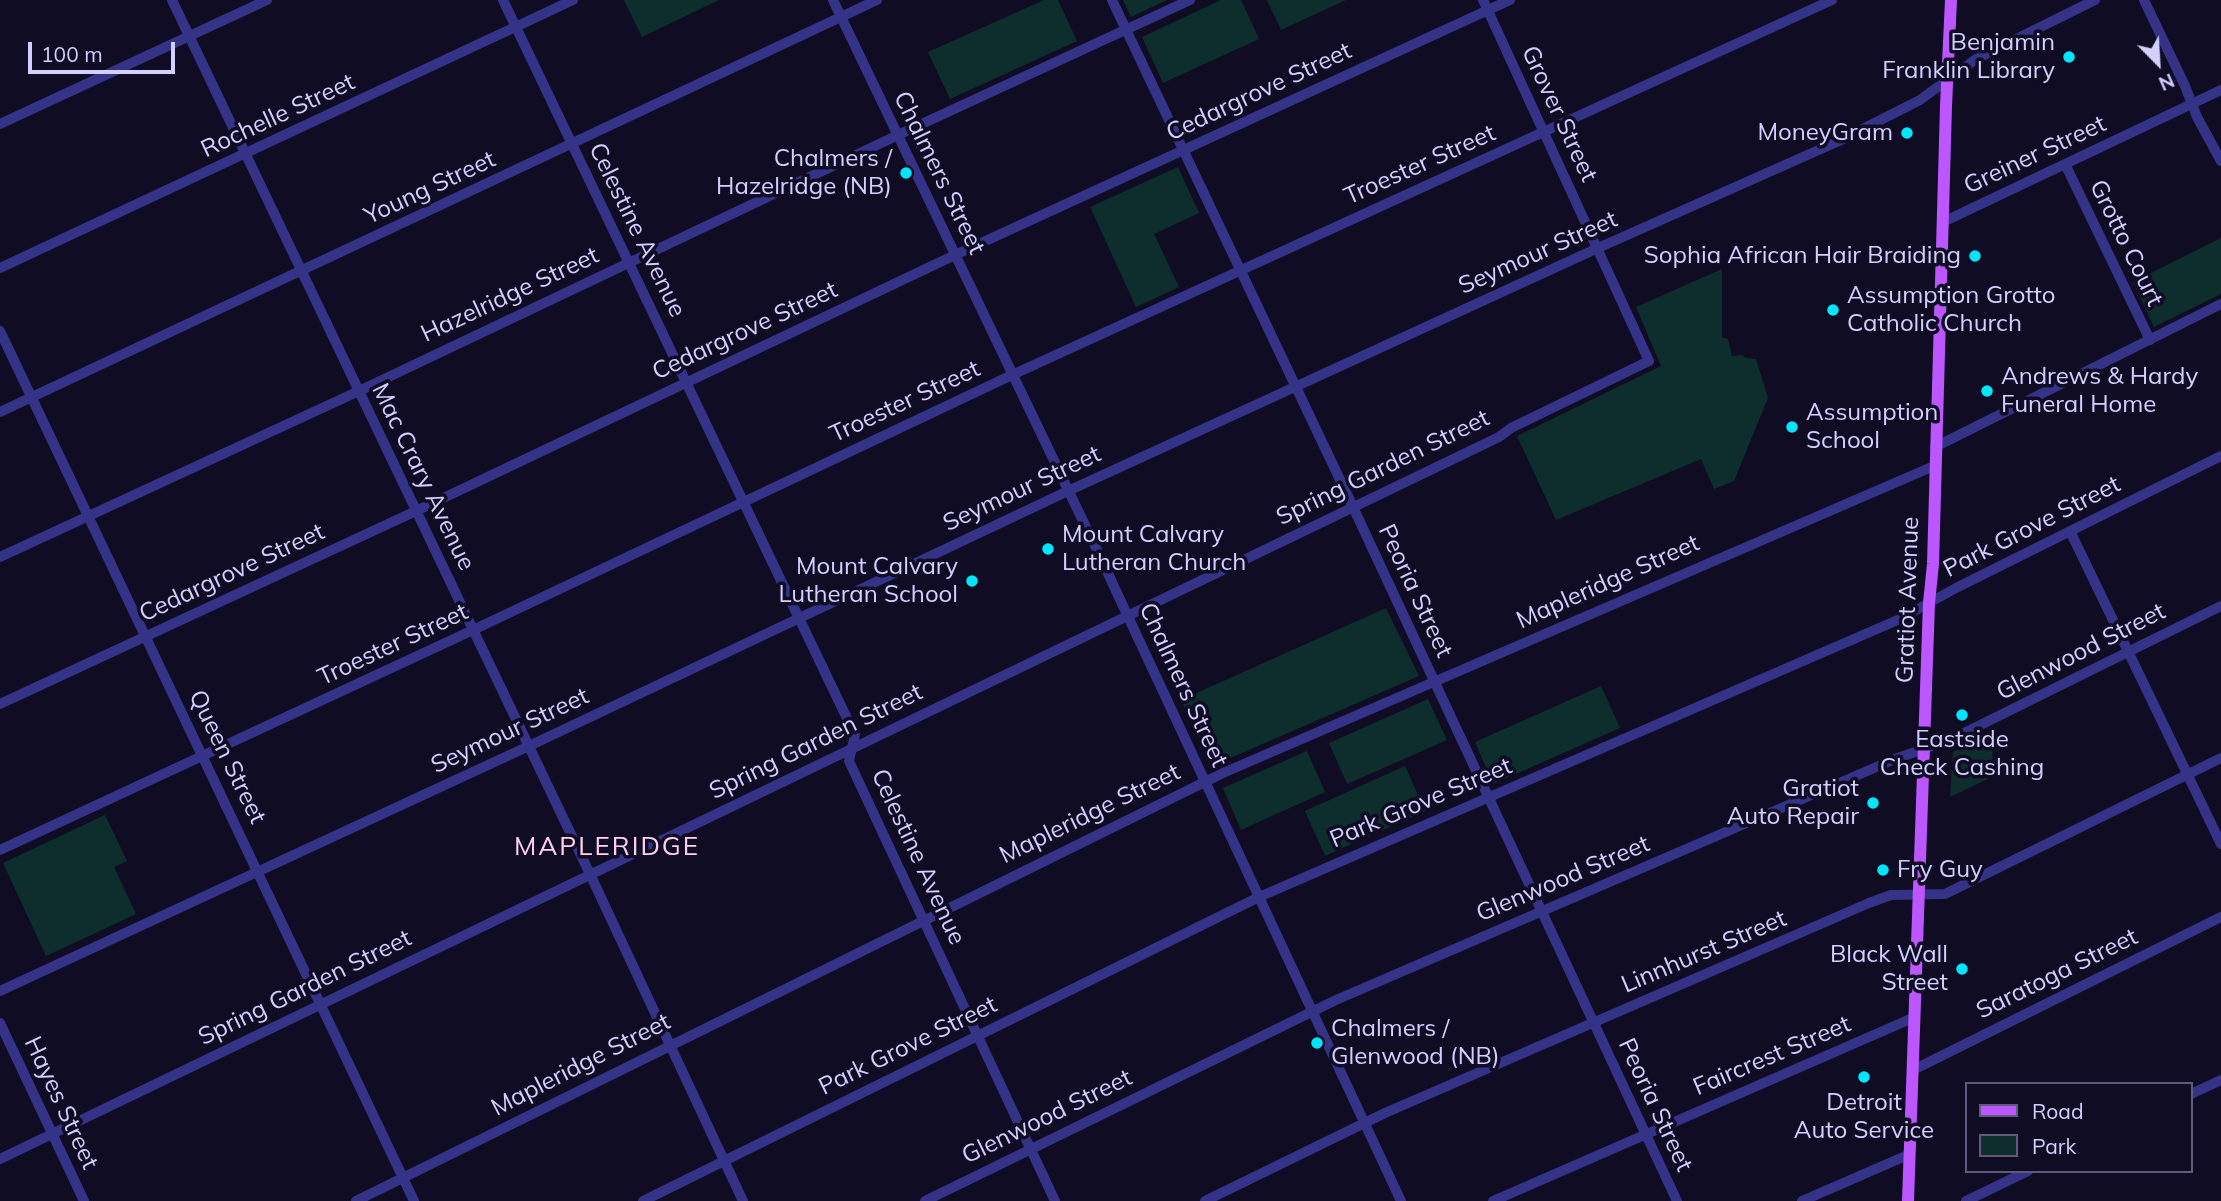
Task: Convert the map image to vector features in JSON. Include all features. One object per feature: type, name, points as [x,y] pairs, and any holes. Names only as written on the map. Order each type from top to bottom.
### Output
[{"type":"main road","name":"Gratiot Avenue","points":[[1908,1201],[1929,603],[1933,564],[1934,466],[1951,0]]},
{"type":"street","name":"Mac Crary Avenue","points":[[172,0],[590,874],[743,1201]]},
{"type":"street","points":[[0,124],[267,0]]},
{"type":"street","name":"Celestine Avenue","points":[[503,0],[855,734],[849,761],[1055,1201]]},
{"type":"street","name":"Rochelle Street","points":[[0,268],[573,0]]},
{"type":"street","name":"Chalmers Street","points":[[833,0],[1127,615],[1401,1201]]},
{"type":"street","name":"Young Street","points":[[0,412],[877,0]]},
{"type":"street","name":"Peoria Street","points":[[1112,0],[1435,681],[1677,1201]]},
{"type":"street","name":"Hazelridge Street","points":[[0,556],[359,391],[898,135],[1190,0]]},
{"type":"street","name":"Cedargrove Street","points":[[0,704],[1184,150],[1485,5],[1510,0]]},
{"type":"street","name":"Troester Street","points":[[0,850],[1013,375],[1832,0]]},
{"type":"street","name":"Seymour Street","points":[[0,991],[529,746],[1068,491],[1598,248],[1839,141],[1920,100],[1976,59],[2095,0]]},
{"type":"street","points":[[2144,0],[2193,103],[2197,117],[2221,161]]},
{"type":"street","name":"Grover Street","points":[[1485,5],[1649,361]]},
{"type":"street","name":"Greiner Street","points":[[1943,222],[2221,90]]},
{"type":"street","name":"Grotto Court","points":[[2065,164],[2150,340]]},
{"type":"street","points":[[1935,447],[2221,304]]},
{"type":"street","name":"Queen Street","points":[[0,331],[414,1201]]},
{"type":"street","name":"Spring Garden Street","points":[[0,1159],[1499,437],[1511,428],[1649,361]]},
{"type":"street","name":"Park Grove Street","points":[[643,1201],[1259,897],[1900,619],[2221,456]]},
{"type":"street","name":"Mapleridge Street","points":[[356,1201],[1205,781],[1934,466]]},
{"type":"street","points":[[2070,531],[2221,844]]},
{"type":"street","name":"Glenwood Street","points":[[925,1201],[1312,1011],[1964,733],[2221,606]]},
{"type":"street","name":"Linnhurst Street","points":[[1205,1201],[1364,1123],[1869,903],[1891,895],[1945,894],[2221,758]]},
{"type":"street","name":"Saratoga Street","points":[[1913,1070],[2221,917]]},
{"type":"street","name":"Faircrest Street","points":[[1493,1201],[1914,1017]]},
{"type":"street","name":"Hayes Street","points":[[0,1023],[84,1201]]},
{"type":"street","points":[[2193,1093],[2221,1080]]},
{"type":"street","points":[[1802,1201],[1910,1154]]},
{"type":"street","points":[[1966,1201],[2024,1173]]},
{"type":"green space","points":[[624,0],[719,0],[642,37]]},
{"type":"green space","points":[[1044,0],[1058,0],[1077,41],[950,99],[928,52]]},
{"type":"green space","points":[[1123,0],[1167,0],[1131,17]]},
{"type":"green space","points":[[1221,0],[1241,0],[1259,39],[1163,83],[1142,37]]},
{"type":"green space","points":[[1267,0],[1346,0],[1281,30]]},
{"type":"green space","points":[[1178,167],[1199,213],[1154,234],[1179,287],[1136,307],[1090,207]]},
{"type":"green space","points":[[2221,238],[2221,294],[2154,327],[2133,282]]},
{"type":"green space","points":[[1722,269],[1722,338],[1728,339],[1732,356],[1743,355],[1745,358],[1756,359],[1768,398],[1734,481],[1714,489],[1701,459],[1556,520],[1517,436],[1661,366],[1636,307]]},
{"type":"green space","points":[[1386,608],[1419,676],[1212,766],[1181,700]]},
{"type":"green space","points":[[1601,686],[1620,728],[1493,784],[1475,742]]},
{"type":"green space","points":[[1428,699],[1447,740],[1347,784],[1329,743]]},
{"type":"green space","points":[[1993,733],[1992,777],[1950,797],[1953,752]]},
{"type":"green space","points":[[1307,751],[1325,792],[1241,830],[1223,788]]},
{"type":"green space","points":[[1405,766],[1425,811],[1325,856],[1305,811]]},
{"type":"green space","points":[[105,815],[127,861],[114,867],[136,914],[46,956],[3,863]]},
{"type":"place","name":"Benjamin Franklin Library","points":[[2069,57]]},
{"type":"place","name":"MoneyGram","points":[[1907,133]]},
{"type":"place","name":"Chalmers / Hazelridge (NB)","points":[[906,173]]},
{"type":"place","name":"Sophia African Hair Braiding","points":[[1975,256]]},
{"type":"place","name":"Assumption Grotto Catholic Church","points":[[1833,310]]},
{"type":"place","name":"Andrews & Hardy Funeral Home","points":[[1987,391]]},
{"type":"place","name":"Assumption School","points":[[1792,427]]},
{"type":"place","name":"Mount Calvary Lutheran Church","points":[[1048,549]]},
{"type":"place","name":"Mount Calvary Lutheran School","points":[[972,581]]},
{"type":"place","name":"Eastside Check Cashing","points":[[1962,715]]},
{"type":"place","name":"Gratiot Auto Repair","points":[[1873,803]]},
{"type":"place","name":"Fry Guy","points":[[1883,870]]},
{"type":"place","name":"Black Wall Street","points":[[1962,969]]},
{"type":"place","name":"Chalmers / Glenwood (NB)","points":[[1317,1043]]},
{"type":"place","name":"Detroit Auto Service","points":[[1864,1077]]},
{"type":"district","name":"MAPLERIDGE","points":[[607,847]]}]
